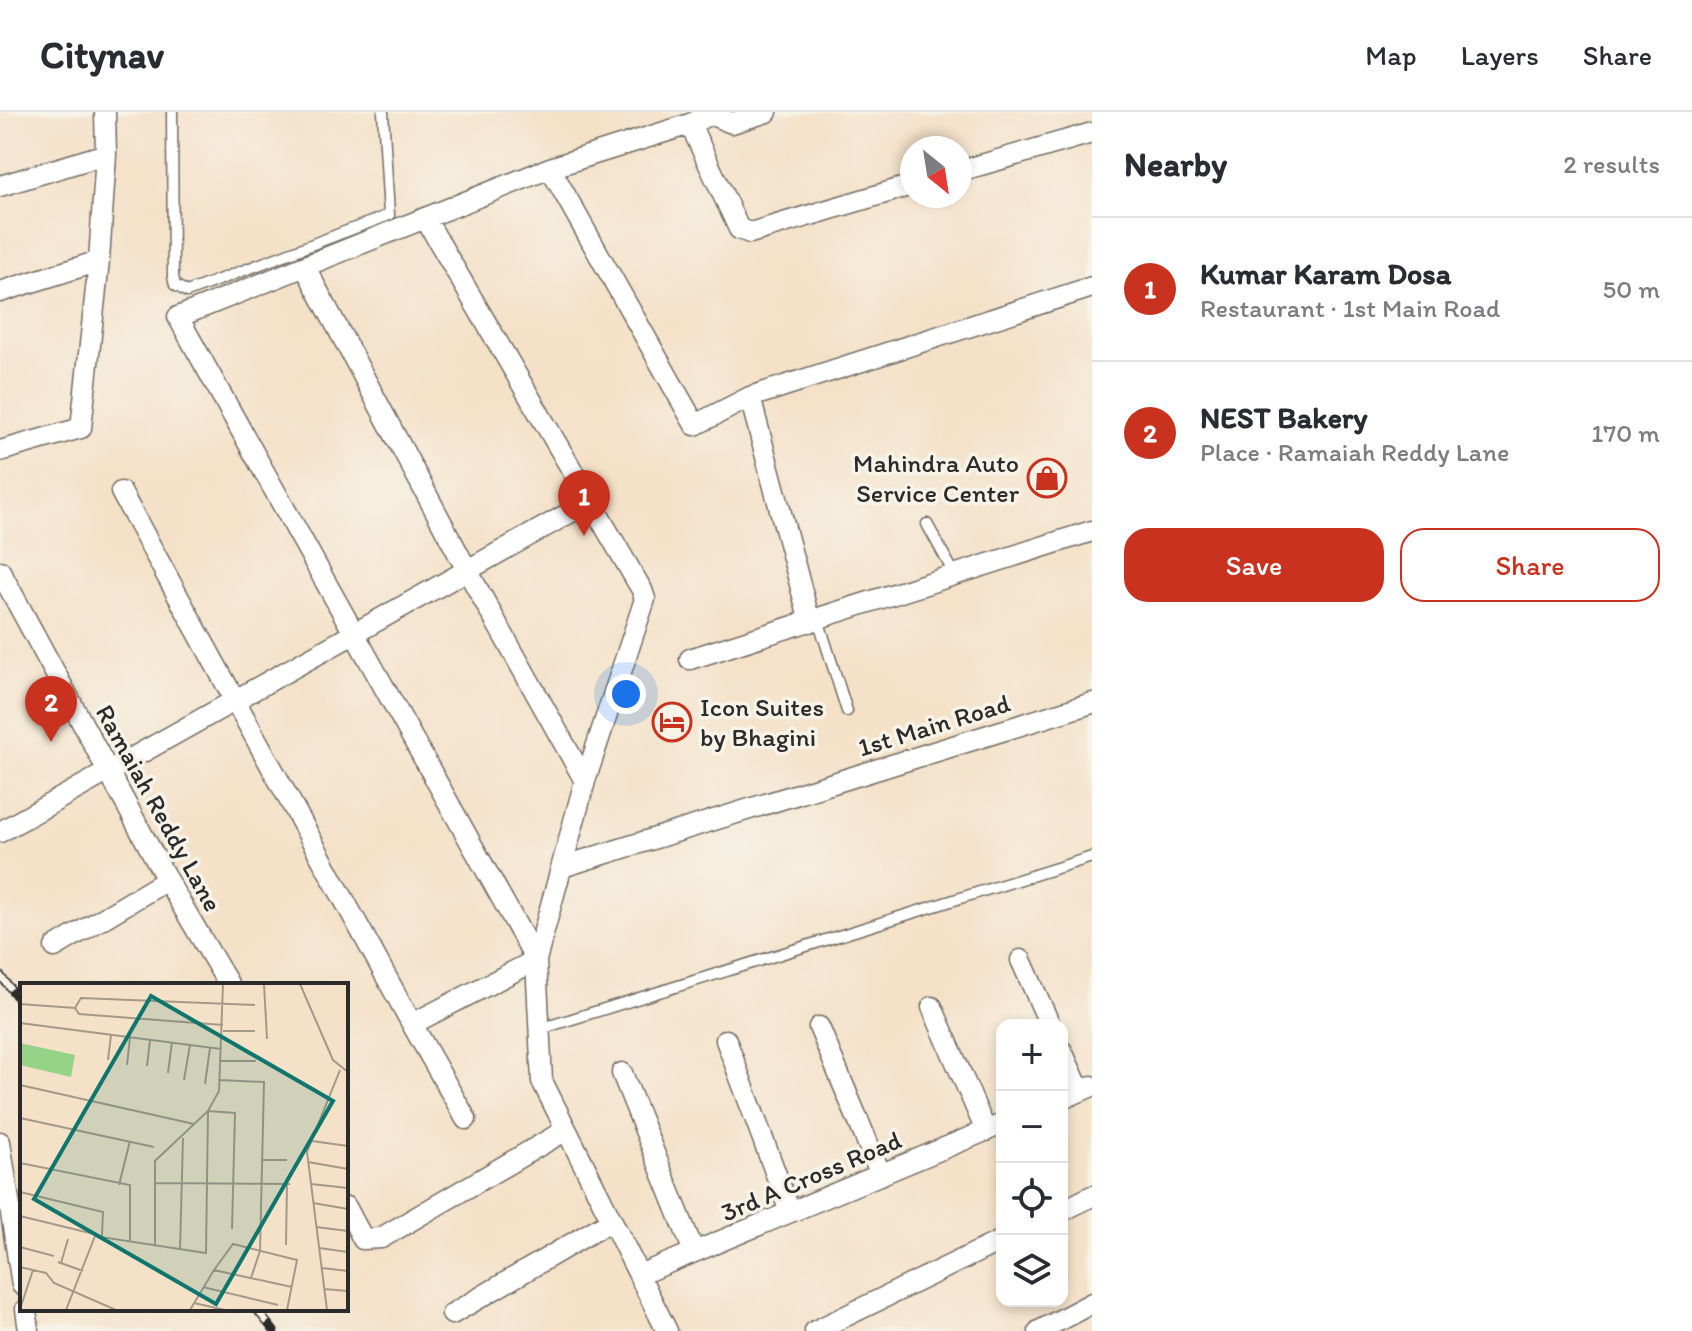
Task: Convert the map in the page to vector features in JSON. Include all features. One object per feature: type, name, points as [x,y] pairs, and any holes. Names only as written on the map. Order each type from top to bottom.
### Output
[{"type":"street","points":[[0,451],[81,428],[99,261],[106,154],[105,112]]},
{"type":"street","points":[[536,960],[178,317],[550,168],[714,114],[732,123],[767,112]]},
{"type":"street","points":[[690,124],[739,229],[750,233],[900,189]]},
{"type":"street","points":[[972,168],[1092,133]]},
{"type":"street","points":[[0,186],[106,154]]},
{"type":"street","points":[[550,168],[695,425],[750,397],[1092,287]]},
{"type":"street","points":[[425,218],[645,599],[585,781],[536,960],[542,1081],[667,1331]]},
{"type":"street","points":[[0,292],[99,261]]},
{"type":"street","points":[[305,267],[467,570],[585,781]]},
{"type":"street","points":[[750,397],[814,620]]},
{"type":"street","points":[[121,492],[466,1119]]},
{"type":"street","points":[[0,832],[589,502]]},
{"type":"street","points":[[690,659],[1092,531]]},
{"type":"street","name":"Ramaiah Reddy Lane","points":[[0,571],[167,880],[228,983]]},
{"type":"street","name":"1st Main Road","points":[[562,867],[1092,703]]},
{"type":"street","points":[[55,947],[167,880]]},
{"type":"street","points":[[412,1024],[536,960]]},
{"type":"street","points":[[1021,960],[1047,1019]]},
{"type":"street","points":[[932,1007],[994,1127]]},
{"type":"street","points":[[819,1027],[881,1175]]},
{"type":"street","points":[[726,1040],[790,1212]]},
{"type":"street","points":[[1068,1066],[1078,1092]]},
{"type":"street","points":[[622,1073],[694,1252]]},
{"type":"street","name":"3rd A Cross Road","points":[[639,1275],[994,1127]]},
{"type":"street","points":[[348,1211],[363,1239],[381,1238],[566,1130]]},
{"type":"street","points":[[0,1142],[20,1272]]},
{"type":"street","points":[[1068,1208],[1092,1196]]},
{"type":"street","points":[[452,1314],[612,1220]]},
{"type":"street","points":[[815,1331],[996,1243]]},
{"type":"street","points":[[1039,1331],[1092,1303]]},
{"type":"street","points":[[26,1311],[29,1331]]},
{"type":"lane","points":[[172,112],[173,277],[175,285],[187,292],[389,215],[383,112]]},
{"type":"lane","points":[[927,524],[955,575]]},
{"type":"lane","points":[[814,620],[847,711]]},
{"type":"lane","points":[[540,1029],[1092,857]]},
{"type":"railway","points":[[0,975],[20,1001]]},
{"type":"railway","points":[[258,1311],[274,1331]]},
{"type":"place","name":"Mahindra Auto Service Center","points":[[1047,478]]},
{"type":"place","name":"Kumar Karam Dosa","points":[[584,536]]},
{"type":"place","name":"Icon Suites by Bhagini","points":[[672,722]]},
{"type":"place","name":"NEST Bakery","points":[[51,742]]}]
